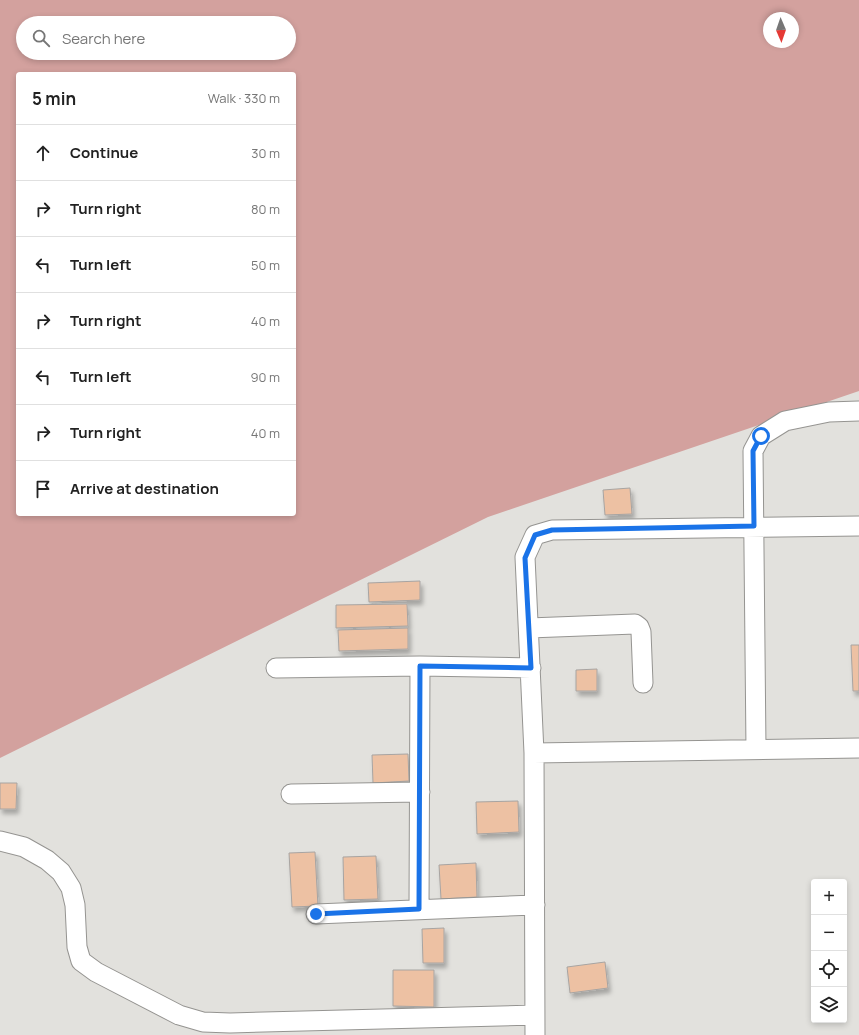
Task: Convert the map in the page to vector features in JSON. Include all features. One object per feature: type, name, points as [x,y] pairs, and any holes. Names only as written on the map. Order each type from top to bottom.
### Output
[{"type":"street","points":[[756,749],[753,451],[761,436],[785,421],[829,412],[859,411]]},
{"type":"street","points":[[535,1035],[534,753],[525,558],[535,535],[552,530],[754,526],[859,526]]},
{"type":"street","points":[[529,628],[635,624],[639,627],[641,632],[643,682]]},
{"type":"street","points":[[276,668],[420,666],[531,668]]},
{"type":"street","points":[[419,909],[420,666]]},
{"type":"street","points":[[534,753],[859,748]]},
{"type":"street","points":[[291,794],[420,792]]},
{"type":"street","points":[[0,841],[24,847],[46,860],[61,872],[71,888],[75,905],[77,947],[81,960],[96,972],[179,1016],[203,1022],[230,1023],[534,1015]]},
{"type":"street","points":[[316,914],[419,909],[535,906]]},
{"type":"shaded area","points":[[0,0],[859,0],[859,391],[488,517],[0,758]]},
{"type":"building","points":[[630,488],[632,514],[605,515],[603,490]]},
{"type":"building","points":[[420,581],[420,600],[369,602],[368,583]]},
{"type":"building","points":[[407,604],[408,626],[336,628],[336,605]]},
{"type":"building","points":[[408,628],[408,649],[339,651],[338,630]]},
{"type":"building","points":[[851,645],[859,645],[859,691],[853,691]]},
{"type":"building","points":[[597,669],[597,691],[576,691],[576,670]]},
{"type":"building","points":[[408,754],[409,781],[373,783],[372,755]]},
{"type":"building","points":[[0,783],[17,783],[16,809],[0,809]]},
{"type":"building","points":[[518,801],[519,832],[477,834],[476,802]]},
{"type":"building","points":[[315,852],[318,906],[292,907],[289,853]]},
{"type":"building","points":[[376,856],[378,899],[344,900],[343,857]]},
{"type":"building","points":[[476,863],[477,897],[441,899],[439,865]]},
{"type":"building","points":[[444,928],[444,963],[423,963],[422,929]]},
{"type":"building","points":[[605,962],[608,988],[570,993],[567,967]]},
{"type":"building","points":[[393,970],[434,970],[434,1007],[393,1006]]},
{"type":"route","points":[[316,914],[419,909],[420,666],[531,668],[525,558],[535,535],[552,530],[754,526],[753,451],[761,436]]}]
